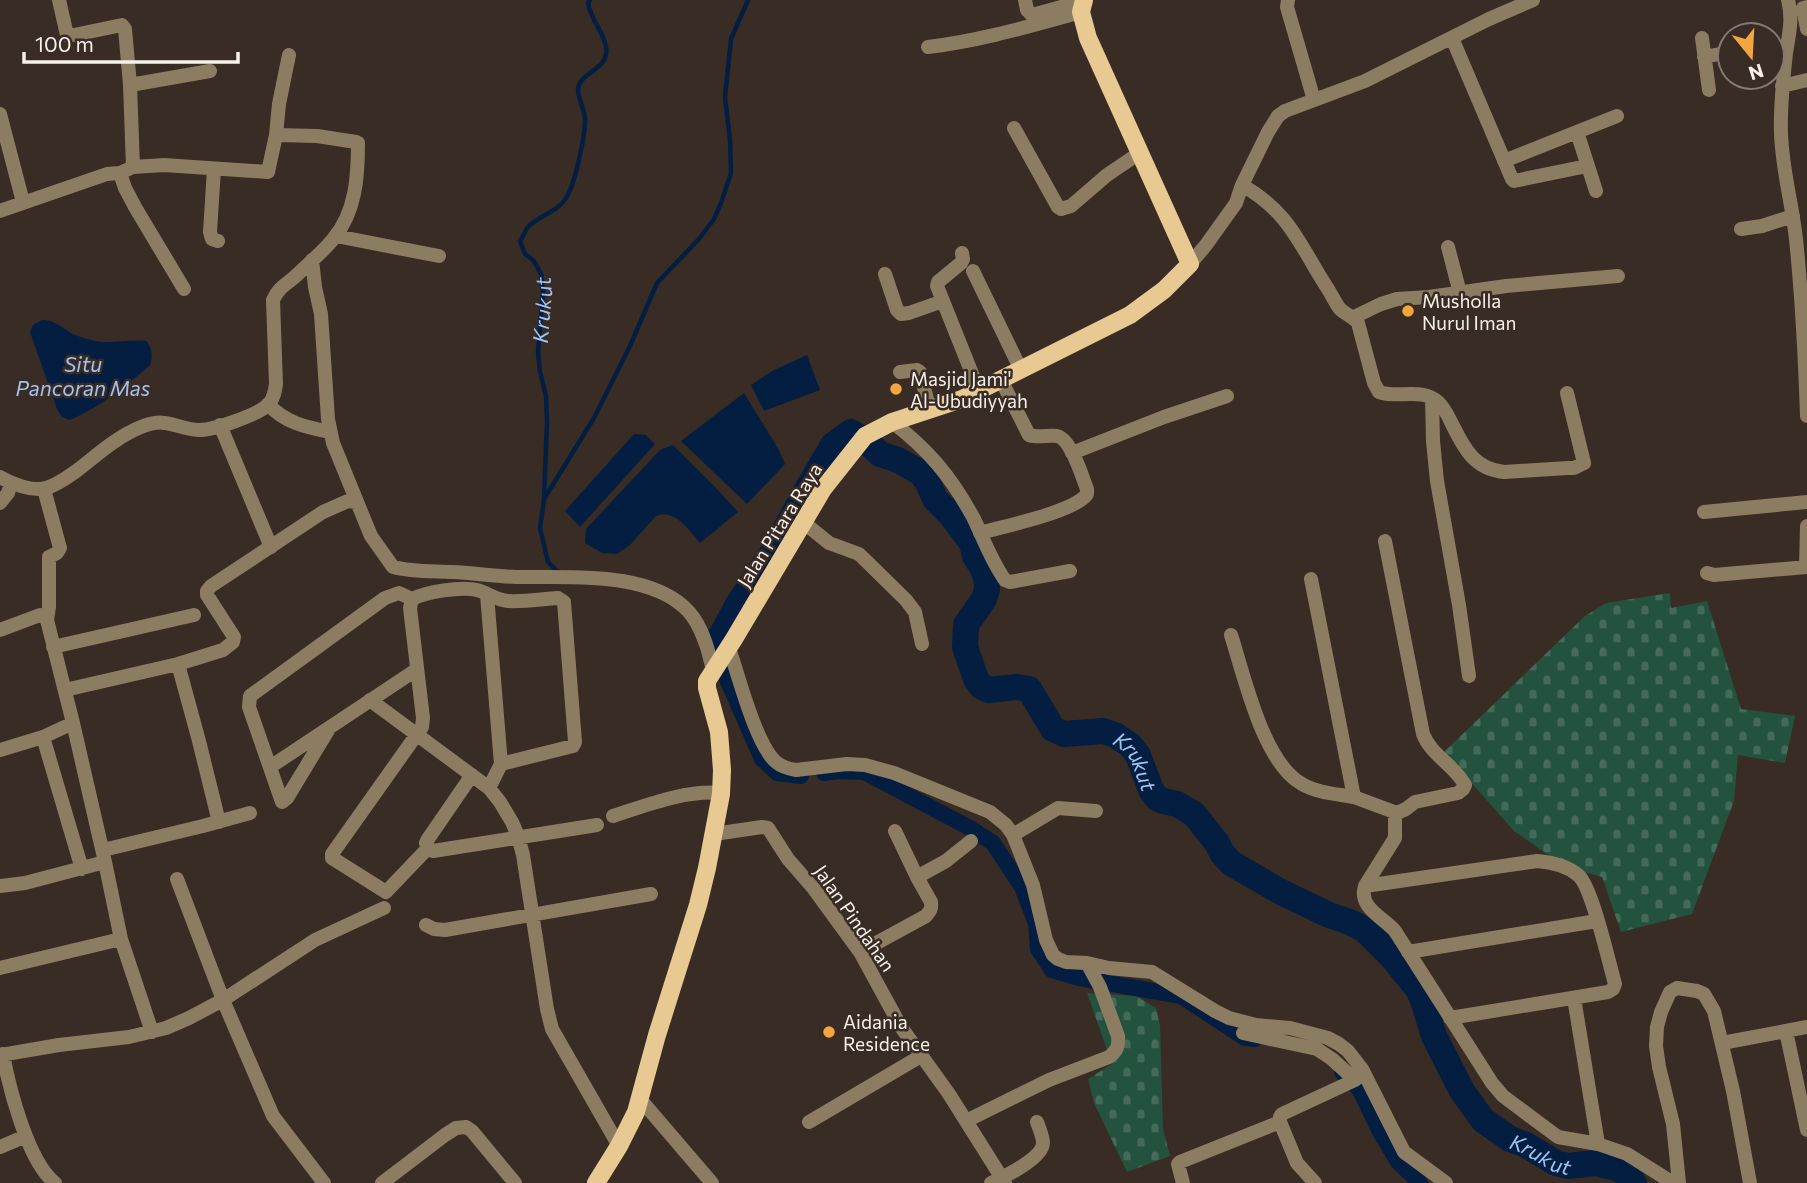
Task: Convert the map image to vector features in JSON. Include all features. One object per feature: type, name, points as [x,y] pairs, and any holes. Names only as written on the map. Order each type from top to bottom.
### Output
[{"type":"main road","points":[[1083,4],[1088,38],[1190,264]]},
{"type":"main road","name":"Jalan Pitara Raya","points":[[596,1183],[636,1112],[698,905],[714,834],[721,793],[721,747],[707,684],[822,489],[865,436],[892,422],[930,411],[979,391],[1130,315],[1164,290],[1190,264]]},
{"type":"street","points":[[59,0],[67,35],[110,27],[122,26],[125,29],[130,85],[125,188],[184,289]]},
{"type":"street","points":[[1026,0],[1027,10],[1032,15],[1083,4]]},
{"type":"street","points":[[1288,0],[1287,8],[1314,100]]},
{"type":"street","points":[[1190,264],[1229,214],[1261,145],[1278,117],[1291,107],[1364,81],[1533,0]]},
{"type":"street","points":[[1786,57],[1791,19],[1788,0]]},
{"type":"street","points":[[928,47],[988,37],[1083,4]]},
{"type":"street","points":[[1807,7],[1803,8],[1807,29]]},
{"type":"street","points":[[1452,38],[1514,181],[1587,166]]},
{"type":"street","points":[[1702,38],[1709,90]]},
{"type":"street","points":[[0,211],[107,174],[127,170],[164,165],[268,172],[289,55]]},
{"type":"street","points":[[1704,57],[1716,55]]},
{"type":"street","points":[[130,85],[210,71]]},
{"type":"street","points":[[1786,85],[1807,80]]},
{"type":"street","points":[[1782,91],[1784,172],[1802,247],[1807,416]]},
{"type":"street","points":[[0,114],[6,161],[23,202]]},
{"type":"street","points":[[1504,161],[1617,116]]},
{"type":"street","points":[[1014,128],[1061,209],[1071,206],[1107,175],[1141,152]]},
{"type":"street","points":[[1577,132],[1595,191]]},
{"type":"street","points":[[0,503],[8,494],[5,480],[44,489],[64,480],[120,438],[143,426],[163,422],[198,430],[206,429],[260,410],[273,398],[276,384],[273,300],[277,291],[293,279],[335,236],[348,217],[355,195],[358,143],[317,136],[276,135]]},
{"type":"street","points":[[214,169],[210,232],[212,239],[218,241]]},
{"type":"street","points":[[1242,185],[1265,200],[1284,218],[1339,308],[1354,317],[1379,392],[1432,398],[1444,409],[1465,449],[1478,463],[1494,471],[1510,472],[1574,468],[1584,463],[1567,393]]},
{"type":"street","points":[[1741,229],[1762,226],[1793,216]]},
{"type":"street","points":[[335,236],[439,256]]},
{"type":"street","points":[[1448,247],[1460,293]]},
{"type":"street","points":[[962,253],[961,263],[937,284],[979,391]]},
{"type":"street","points":[[313,260],[321,314],[330,432],[336,455],[371,537],[393,568],[494,576],[611,580],[648,587],[672,599],[690,613],[708,649],[721,660],[750,710],[765,748],[775,761],[789,769],[804,770],[847,764],[864,765],[887,771],[990,812],[1006,825],[1013,835],[1033,885],[1046,940],[1054,956],[1066,962],[1152,972],[1229,1018],[1256,1026],[1290,1028],[1328,1038],[1339,1044],[1362,1069],[1404,1152],[1446,1183]]},
{"type":"street","points":[[973,271],[1021,370]]},
{"type":"street","points":[[885,274],[897,310],[901,314],[943,301]]},
{"type":"street","points":[[1354,317],[1396,299],[1429,298],[1496,287],[1618,276]]},
{"type":"street","points":[[900,372],[920,372],[930,411]]},
{"type":"street","points":[[980,533],[1056,511],[1087,494],[1072,453],[1063,438],[1029,435],[1001,380]]},
{"type":"street","points":[[1072,453],[1227,396]]},
{"type":"street","points":[[1432,398],[1437,481],[1469,676]]},
{"type":"street","points":[[268,404],[283,418],[302,426],[330,432]]},
{"type":"street","points":[[892,422],[914,439],[944,470],[1005,580],[1010,582],[1070,571]]},
{"type":"street","points":[[220,425],[271,547]]},
{"type":"street","points":[[44,489],[60,548],[57,553],[49,556],[47,620],[104,856],[121,939],[152,1032]]},
{"type":"street","points":[[65,690],[177,664],[223,650],[233,642],[234,637],[207,591],[225,576],[323,512],[348,501],[356,502]]},
{"type":"street","points":[[1704,512],[1807,502]]},
{"type":"street","points":[[803,522],[830,543],[859,554],[906,600],[915,612],[922,644]]},
{"type":"street","points":[[1707,573],[1714,575],[1807,567],[1807,526]]},
{"type":"street","points":[[1231,635],[1254,711],[1268,742],[1285,770],[1300,784],[1313,790],[1354,797],[1397,813],[1415,802],[1458,793],[1465,785],[1430,747],[1423,734],[1385,541]]},
{"type":"street","points":[[1311,579],[1354,797]]},
{"type":"street","points":[[330,727],[282,802],[249,707],[250,696],[386,598],[399,593],[412,599],[421,595],[469,589],[507,601],[561,599],[564,602],[575,742],[573,746],[501,764]]},
{"type":"street","points":[[487,595],[501,764],[489,788]]},
{"type":"street","points":[[412,599],[410,608],[423,723],[417,736],[332,854],[332,858],[386,892],[428,848]]},
{"type":"street","points":[[0,630],[40,615],[47,620]]},
{"type":"street","points":[[53,647],[194,615]]},
{"type":"street","points":[[177,664],[219,822]]},
{"type":"street","points":[[270,767],[416,670]]},
{"type":"street","points":[[370,700],[489,788],[508,814],[518,836],[526,873],[552,1029],[619,1146]]},
{"type":"street","points":[[0,750],[43,737],[73,723]]},
{"type":"street","points":[[43,737],[82,869]]},
{"type":"street","points":[[472,775],[428,839],[428,848],[433,851],[597,825]]},
{"type":"street","points":[[613,816],[658,802],[708,792],[721,793]]},
{"type":"street","points":[[1013,835],[1058,808],[1096,811]]},
{"type":"street","points":[[0,886],[25,883],[82,869],[104,856],[250,813]]},
{"type":"street","points":[[1397,813],[1395,838],[1365,886],[1363,897],[1368,906],[1390,925],[1492,1083],[1503,1096],[1558,1137],[1598,1144],[1627,1154],[1673,1183]]},
{"type":"street","name":"Jalan Pindahan","points":[[714,834],[768,828],[788,859],[860,951],[901,1027],[950,1094],[1000,1181]]},
{"type":"street","points":[[860,951],[926,916],[932,907],[895,831]]},
{"type":"street","points":[[916,877],[946,861],[971,841]]},
{"type":"street","points":[[1365,886],[1537,860],[1571,870],[1584,881],[1615,984],[1613,989],[1450,1018]]},
{"type":"street","points":[[177,879],[223,1000],[273,1116],[324,1183]]},
{"type":"street","points":[[426,925],[445,930],[651,894]]},
{"type":"street","points":[[55,1183],[44,1173],[26,1136],[1,1054],[129,1037],[152,1032],[189,1018],[223,1000],[315,940],[384,908]]},
{"type":"street","points":[[1408,952],[1598,921]]},
{"type":"street","points":[[0,968],[121,939]]},
{"type":"street","points":[[966,1121],[1038,1085],[1115,1053],[1118,1036],[1088,965]]},
{"type":"street","points":[[1679,1183],[1673,1124],[1656,1046],[1661,1012],[1670,992],[1677,988],[1697,991],[1704,995],[1714,1011],[1750,1183]]},
{"type":"street","points":[[1574,998],[1598,1144]]},
{"type":"street","points":[[1722,1043],[1807,1027]]},
{"type":"street","points":[[1786,1031],[1807,1130]]},
{"type":"street","points":[[1243,1033],[1317,1049],[1332,1059],[1352,1082],[1280,1117],[1297,1164],[1315,1183]]},
{"type":"street","points":[[809,1122],[921,1056]]},
{"type":"street","points":[[640,1099],[712,1183]]},
{"type":"street","points":[[1000,1181],[1028,1163],[1041,1150],[1043,1146],[1037,1122]]},
{"type":"street","points":[[1183,1183],[1178,1164],[1180,1162],[1280,1122]]},
{"type":"street","points":[[382,1183],[445,1135],[456,1128],[466,1127],[515,1183]]},
{"type":"street","points":[[0,1147],[26,1136]]},
{"type":"green space","points":[[1670,593],[1671,608],[1707,601],[1741,709],[1795,716],[1785,763],[1738,755],[1734,801],[1692,914],[1621,932],[1602,877],[1566,867],[1514,831],[1444,752],[1585,616],[1606,603]]},
{"type":"green space","points":[[1087,993],[1136,996],[1156,1008],[1160,1025],[1163,1129],[1170,1156],[1127,1172],[1094,1103],[1088,1079],[1112,1064]]},
{"type":"water","name":"Situ Pancoran Mas","points":[[42,320],[95,341],[146,341],[151,352],[150,365],[122,389],[92,409],[70,420],[62,417],[30,332],[33,325]]},
{"type":"water","points":[[807,355],[820,390],[764,411],[751,385],[774,370]]},
{"type":"water","points":[[744,393],[785,464],[747,504],[681,441]]},
{"type":"water","points":[[634,434],[646,435],[655,444],[580,527],[565,511]]},
{"type":"water","points":[[673,445],[738,512],[700,543],[681,522],[663,514],[656,516],[630,545],[617,554],[602,553],[585,543],[586,529],[660,450]]},
{"type":"waterway","name":"Krukut","points":[[560,574],[548,562],[540,528],[544,500],[547,422],[546,396],[538,352],[543,292],[541,274],[534,261],[525,254],[520,241],[532,223],[563,203],[576,172],[585,120],[578,89],[583,78],[599,66],[606,55],[605,42],[588,3],[590,0]]},
{"type":"waterway","points":[[544,499],[594,418],[630,346],[657,283],[699,239],[714,219],[721,203],[731,173],[725,97],[731,39],[748,0]]},
{"type":"waterway","name":"Krukut","points":[[712,646],[721,636],[737,606],[775,549],[833,445],[851,432],[880,454],[898,460],[921,473],[935,499],[972,543],[987,581],[987,589],[984,599],[966,625],[965,647],[981,686],[988,690],[1017,687],[1029,689],[1053,729],[1064,734],[1103,731],[1130,745],[1138,755],[1151,790],[1157,798],[1177,804],[1194,814],[1231,863],[1279,891],[1365,930],[1392,957],[1418,989],[1434,1036],[1462,1091],[1483,1120],[1510,1139],[1556,1163],[1568,1166],[1596,1163],[1617,1168],[1634,1183]]},
{"type":"waterway","points":[[716,654],[762,759],[777,773],[801,776]]},
{"type":"waterway","points":[[824,773],[864,772],[993,843],[1022,887],[1036,923],[1038,949],[1052,970],[1079,978],[1181,996],[1245,1038],[1255,1039]]},
{"type":"waterway","points":[[1342,1072],[1360,1090],[1398,1162],[1420,1183]]},
{"type":"place","name":"Musholla Nurul Iman","points":[[1408,311]]},
{"type":"place","name":"Masjid Jami' Al-Ubudiyyah","points":[[896,389]]},
{"type":"place","name":"Aidania Residence","points":[[829,1032]]}]
